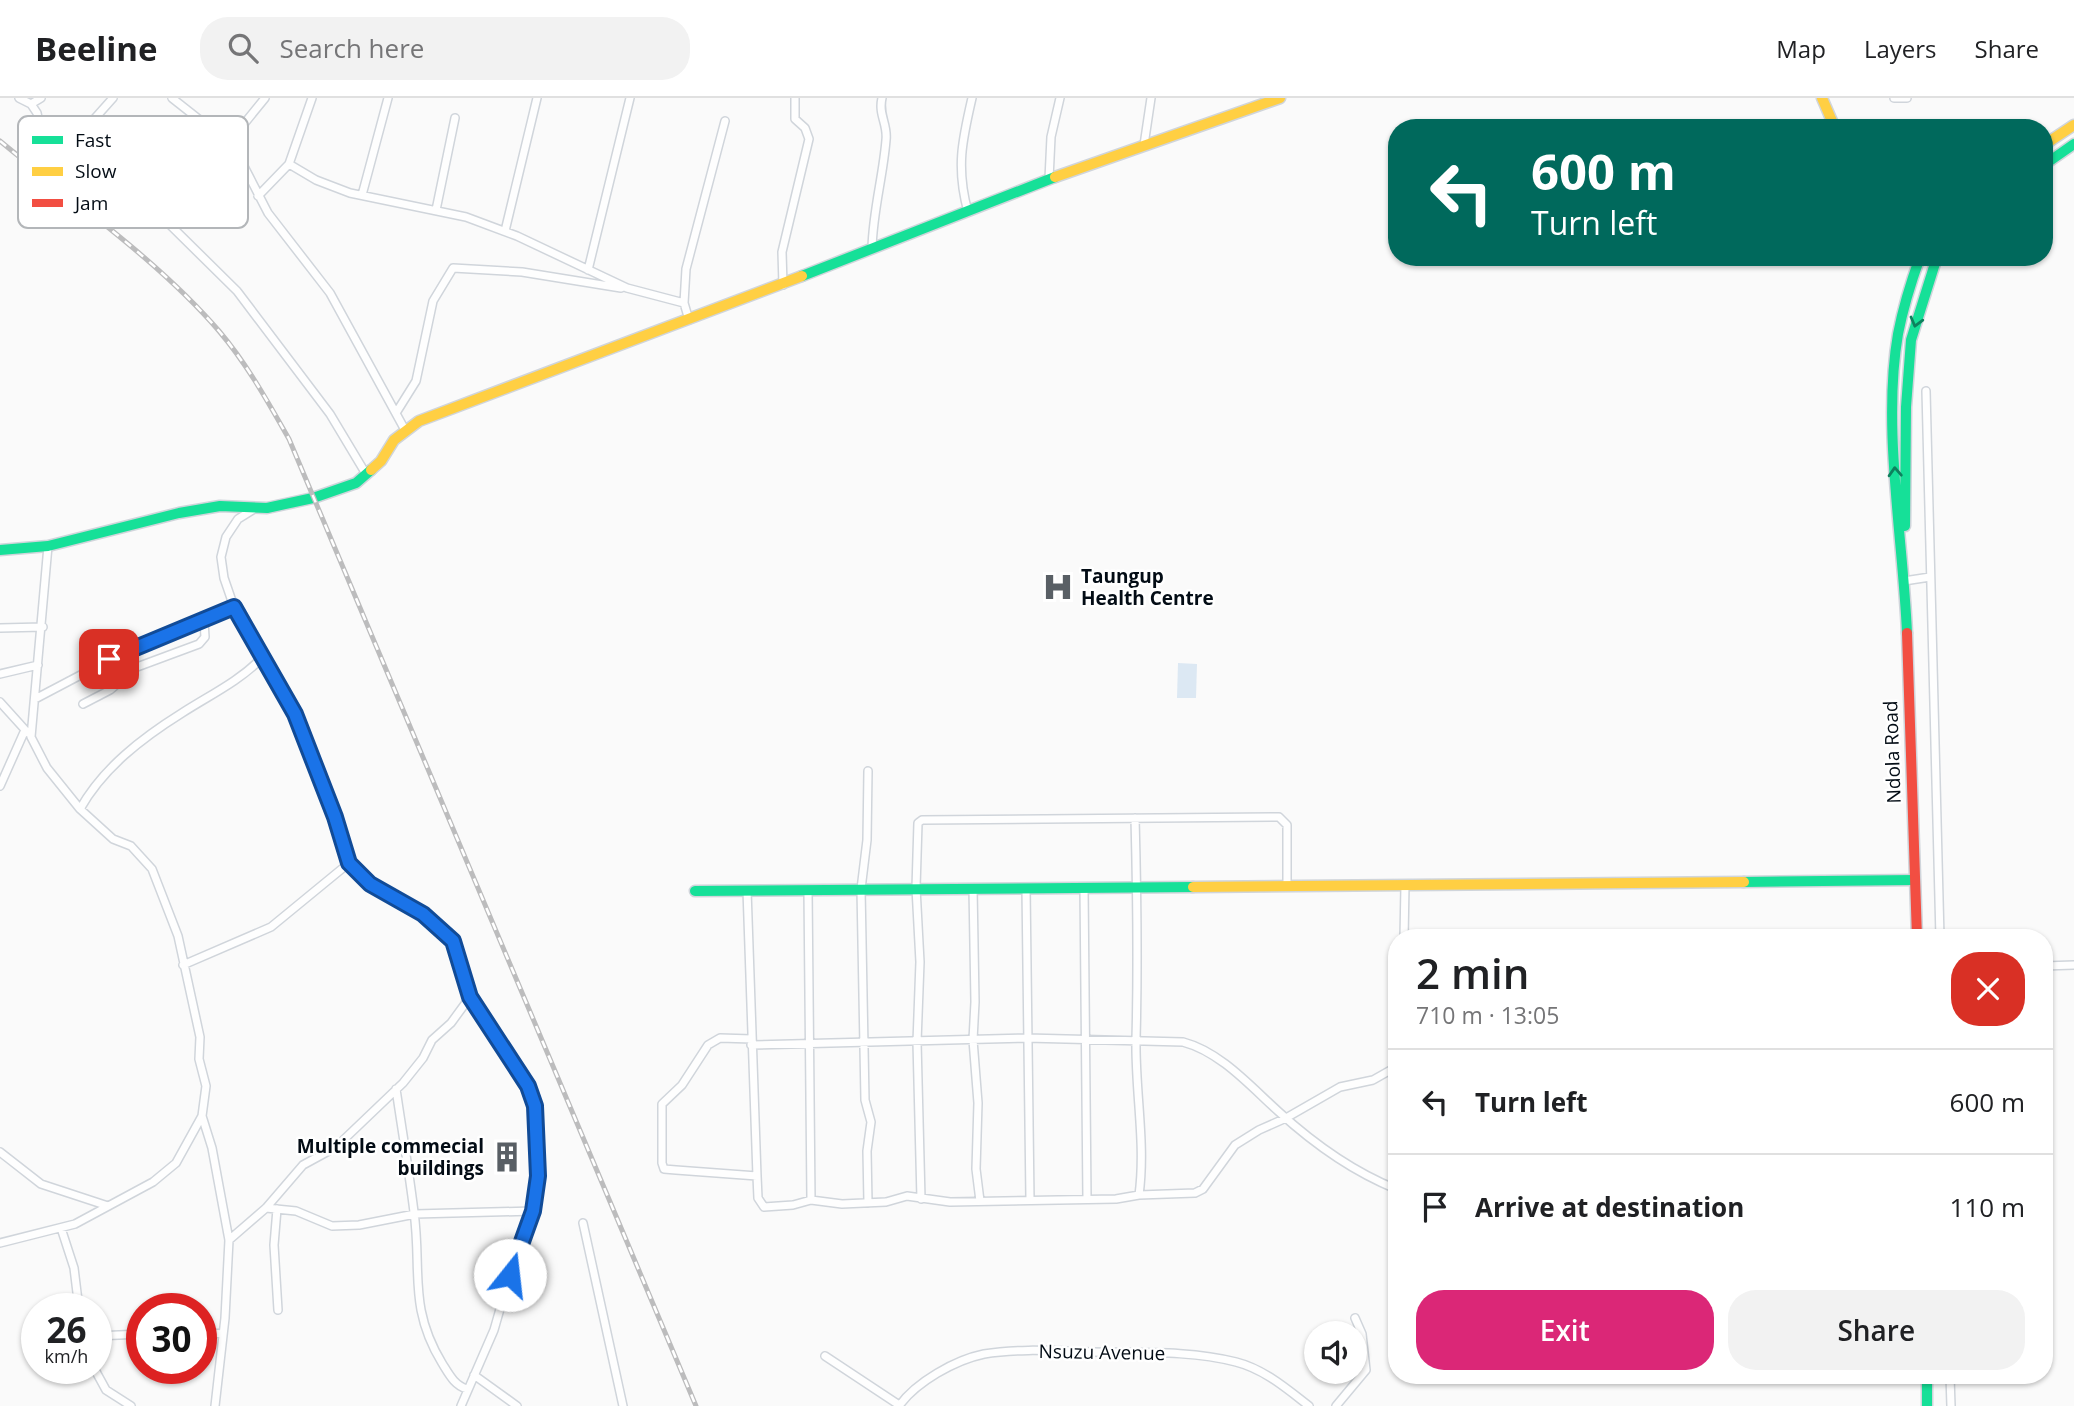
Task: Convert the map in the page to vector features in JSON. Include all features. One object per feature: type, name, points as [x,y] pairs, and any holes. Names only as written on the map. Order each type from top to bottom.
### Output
[{"type":"street","points":[[19,98],[31,104],[38,116]]},
{"type":"street","points":[[31,104],[41,98]]},
{"type":"street","points":[[97,116],[113,98]]},
{"type":"street","points":[[172,98],[195,116]]},
{"type":"street","points":[[248,119],[265,98]]},
{"type":"street","points":[[258,196],[289,164],[312,98]]},
{"type":"street","points":[[362,195],[388,98]]},
{"type":"street","points":[[505,230],[537,98]]},
{"type":"street","points":[[588,270],[630,98]]},
{"type":"street","points":[[783,285],[782,252],[809,139],[805,128],[795,119],[795,98]]},
{"type":"street","points":[[872,248],[873,211],[887,139],[880,116],[882,98]]},
{"type":"street","points":[[968,212],[960,174],[961,146],[972,98]]},
{"type":"street","points":[[1049,179],[1052,137],[1060,98]]},
{"type":"street","points":[[1144,145],[1151,98]]},
{"type":"street","points":[[0,550],[47,546],[179,513],[220,506],[254,509],[282,506],[356,483],[405,430],[419,421],[783,285],[1049,179],[1254,102],[1280,98]]},
{"type":"street","points":[[1822,98],[1831,119]]},
{"type":"street","points":[[1894,98],[1907,98]]},
{"type":"street","points":[[436,210],[455,118]]},
{"type":"street","points":[[689,320],[684,303],[686,269],[725,121]]},
{"type":"street","points":[[2053,139],[2074,125]]},
{"type":"street","points":[[2053,159],[2074,144]]},
{"type":"street","points":[[289,164],[331,187],[436,210],[505,230],[627,288]]},
{"type":"street","points":[[248,176],[279,229],[330,293],[405,430]]},
{"type":"street","points":[[173,228],[222,276],[330,414],[366,474]]},
{"type":"street","points":[[1904,564],[1891,403],[1895,352],[1903,310],[1917,266]]},
{"type":"street","points":[[1904,564],[1906,407],[1911,340],[1934,266]]},
{"type":"street","points":[[396,413],[416,382],[433,301],[453,268],[522,272],[579,283],[627,288],[684,303]]},
{"type":"street","points":[[1926,391],[1940,929]]},
{"type":"street","points":[[254,509],[238,519],[232,528],[221,556],[224,578],[234,607],[295,714],[335,817],[349,863],[370,884],[423,914],[445,932],[457,952],[470,997],[514,1060],[535,1106],[538,1176],[533,1211],[516,1253],[494,1330],[461,1406]]},
{"type":"street","points":[[0,786],[28,733],[35,699],[43,627],[47,546]]},
{"type":"street","name":"Ndola Road","points":[[1904,564],[1916,929]]},
{"type":"street","points":[[1904,580],[1930,577]]},
{"type":"street","points":[[35,699],[130,649],[234,607]]},
{"type":"street","points":[[83,704],[110,690],[137,667],[200,644],[205,637],[204,621]]},
{"type":"street","points":[[0,628],[43,627]]},
{"type":"street","points":[[79,809],[94,784],[135,746],[182,713],[215,696],[262,659]]},
{"type":"street","points":[[0,674],[38,666]]},
{"type":"street","points":[[0,702],[28,733],[47,768],[79,809],[113,839],[131,846],[152,870],[178,936],[200,1037],[199,1059],[206,1086],[202,1116],[176,1163],[168,1171],[86,1219],[0,1243]]},
{"type":"street","points":[[868,771],[867,840],[861,889],[866,1100],[871,1122],[867,1151],[868,1203]]},
{"type":"street","points":[[1135,818],[1136,1040],[1143,1169],[1139,1195]]},
{"type":"street","points":[[921,1199],[916,1042],[920,961],[916,888],[917,827],[922,820],[1284,819],[1287,825],[1287,885]]},
{"type":"street","points":[[183,965],[271,927],[349,863]]},
{"type":"street","points":[[695,891],[1914,880]]},
{"type":"street","points":[[1404,929],[1405,885]]},
{"type":"street","points":[[1084,887],[1087,1199]]},
{"type":"street","points":[[973,888],[973,1040],[978,1104],[976,1169],[980,1201]]},
{"type":"street","points":[[1026,888],[1030,1200]]},
{"type":"street","points":[[747,890],[758,1198],[764,1207],[793,1205],[811,1200],[842,1204],[868,1203],[907,1196],[980,1201],[1195,1193],[1203,1189],[1235,1145],[1340,1087],[1373,1080],[1388,1072]]},
{"type":"street","points":[[808,890],[811,1200]]},
{"type":"street","points":[[2053,966],[2074,965]]},
{"type":"street","points":[[229,1240],[266,1208],[303,1165],[336,1147],[396,1089],[423,1058],[432,1040],[451,1023],[470,997]]},
{"type":"street","points":[[757,1176],[664,1169],[662,1163],[662,1104],[682,1085],[708,1045],[720,1038],[808,1045],[1084,1038],[1192,1044],[1251,1086],[1286,1118],[1353,1170],[1388,1185]]},
{"type":"street","points":[[396,1089],[415,1214],[416,1290],[421,1312],[438,1356],[456,1384],[467,1389]]},
{"type":"street","points":[[202,1116],[212,1148],[229,1240],[215,1406]]},
{"type":"street","points":[[0,1153],[41,1184],[108,1206]]},
{"type":"street","points":[[266,1208],[296,1211],[332,1226],[359,1225],[415,1214],[533,1211]]},
{"type":"street","points":[[277,1209],[274,1245],[278,1310]]},
{"type":"street","points":[[583,1223],[623,1406]]},
{"type":"street","points":[[61,1228],[74,1268],[77,1293]]},
{"type":"street","points":[[1335,1406],[1366,1370],[1362,1334],[1355,1318]]},
{"type":"street","points":[[217,1333],[223,1334]]},
{"type":"street","name":"Nsuzu Avenue","points":[[899,1405],[912,1390],[954,1366],[984,1354],[1035,1351],[1177,1354],[1237,1362],[1276,1380],[1308,1406]]},
{"type":"street","points":[[825,1356],[899,1405]]},
{"type":"street","points":[[474,1375],[517,1406]]},
{"type":"street","points":[[102,1384],[104,1389],[131,1406]]},
{"type":"street","points":[[1927,1384],[1927,1406]]},
{"type":"street","points":[[1950,1384],[1951,1406]]},
{"type":"shaded area","points":[[1178,663],[1197,664],[1196,698],[1177,698]]},
{"type":"railway","points":[[0,141],[18,155]]},
{"type":"railway","points":[[109,228],[169,280],[219,331],[257,384],[289,439],[696,1406]]},
{"type":"traffic: fast","points":[[2053,159],[2074,144]]},
{"type":"traffic: fast","points":[[802,276],[1055,177]]},
{"type":"traffic: fast","points":[[1907,633],[1892,406],[1898,334],[1917,266]]},
{"type":"traffic: fast","points":[[1905,526],[1906,407],[1911,340],[1934,266]]},
{"type":"traffic: fast","points":[[0,550],[48,546],[179,513],[220,506],[267,508],[313,498],[356,483],[371,470]]},
{"type":"traffic: fast","points":[[1744,882],[1914,880]]},
{"type":"traffic: fast","points":[[695,891],[1193,887]]},
{"type":"traffic: fast","points":[[1927,1384],[1927,1406]]},
{"type":"traffic: slow","points":[[1055,177],[1280,98]]},
{"type":"traffic: slow","points":[[1822,98],[1831,119]]},
{"type":"traffic: slow","points":[[2053,139],[2074,125]]},
{"type":"traffic: slow","points":[[371,470],[381,461],[394,440],[419,421],[802,276]]},
{"type":"traffic: slow","points":[[1193,887],[1744,882]]},
{"type":"traffic: jam","points":[[1907,633],[1917,929]]},
{"type":"place","name":"Taungup Health Centre","points":[[1058,587]]},
{"type":"place","name":"Multiple commecial buildings","points":[[507,1157]]},
{"type":"route","points":[[109,659],[234,607],[295,714],[355,873],[423,914],[453,941],[470,997],[514,1060],[535,1106],[538,1176],[533,1211],[510,1275]]}]
